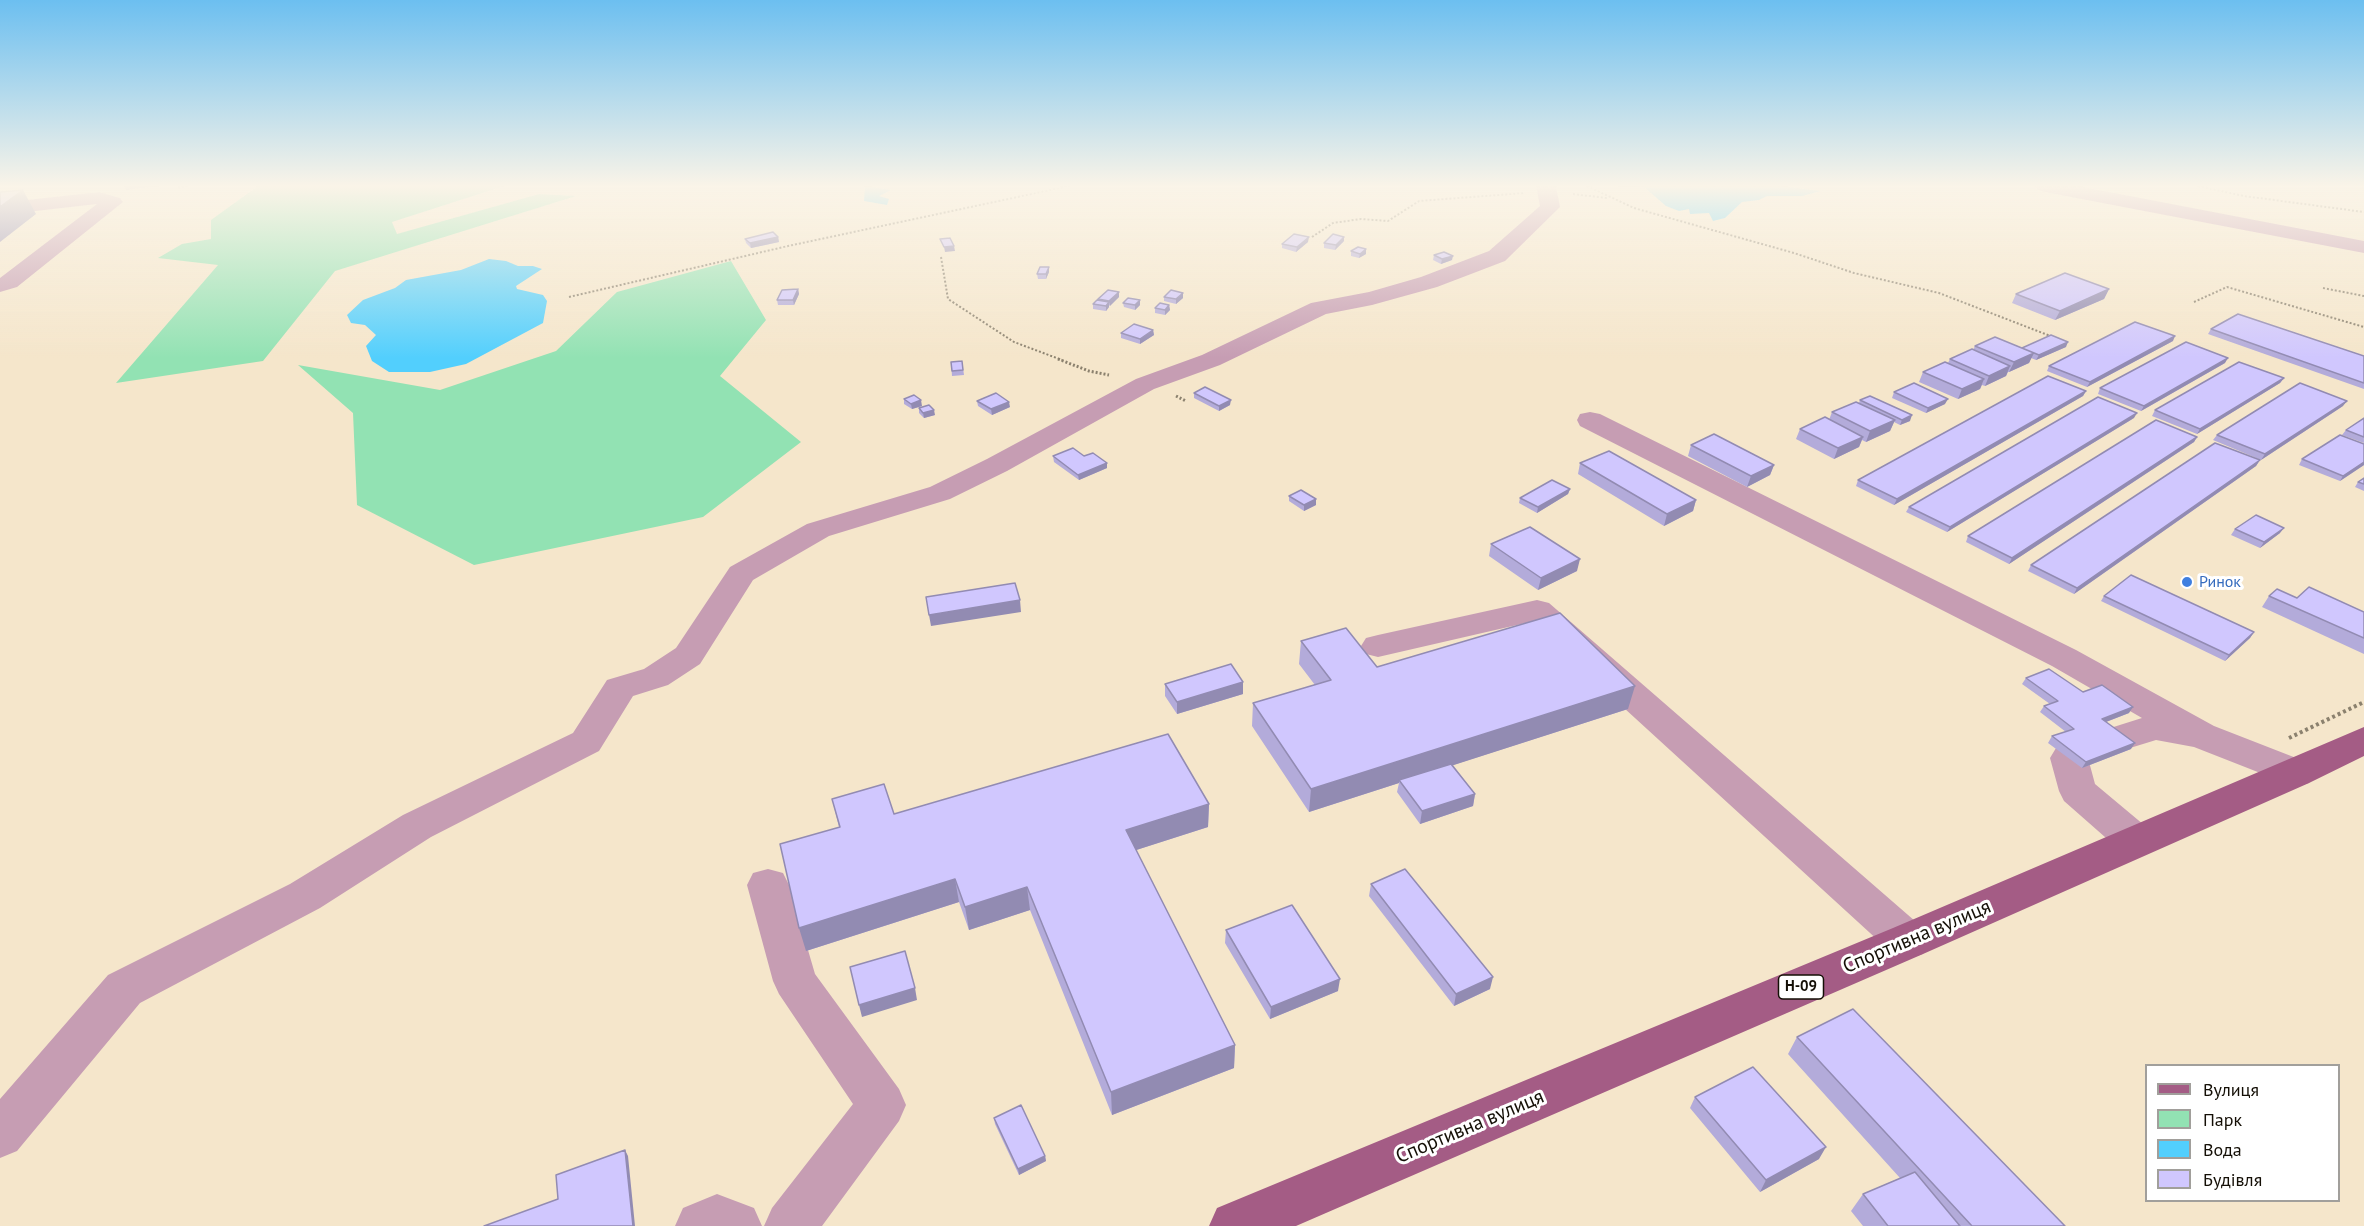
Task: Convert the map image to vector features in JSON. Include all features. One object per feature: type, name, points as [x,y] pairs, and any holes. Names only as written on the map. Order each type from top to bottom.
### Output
[{"type":"main road","name":"Спортивна вулиця","points":[[1235,1226],[1908,941],[2296,773],[2364,740]]},
{"type":"street","points":[[0,285],[9,282],[59,243]]},
{"type":"street","points":[[0,1135],[124,989],[305,896],[417,826],[586,742],[620,688],[656,677],[687,656],[741,574],[818,530],[940,494],[1145,384],[1211,360],[1318,308],[1372,298],[1429,282],[1497,256],[1511,243]]},
{"type":"street","points":[[2344,243],[2364,247]]},
{"type":"street","points":[[1590,420],[2064,658],[2201,735],[2296,773]]},
{"type":"street","points":[[1378,646],[1537,610],[1908,941]]},
{"type":"street","points":[[2117,739],[2154,727],[2201,735]]},
{"type":"street","points":[[2069,758],[2078,791],[2136,842]]},
{"type":"street","points":[[768,885],[795,981],[882,1105],[790,1226]]},
{"type":"street","points":[[700,1226],[717,1220],[736,1226]]},
{"type":"path","points":[[569,297],[801,243]]},
{"type":"path","points":[[1759,243],[1854,273],[1939,293],[2054,337]]},
{"type":"path","points":[[941,257],[948,299],[1014,342],[1089,371],[1145,384],[1186,400]]},
{"type":"path","points":[[2194,303],[2227,287],[2364,327]]},
{"type":"path","points":[[2323,288],[2364,296]]},
{"type":"path","points":[[2252,755],[2364,702]]},
{"type":"green space","points":[[424,243],[335,271],[263,361],[116,383],[218,265],[158,258],[182,244]]},
{"type":"green space","points":[[731,261],[766,320],[720,376],[801,442],[703,517],[474,565],[357,505],[353,413],[298,365],[440,390],[556,351],[617,292]]},
{"type":"water","points":[[489,259],[542,269],[516,286],[517,289],[543,295],[547,301],[543,323],[466,364],[430,372],[389,372],[372,361],[366,346],[376,335],[365,325],[351,323],[347,315],[363,300],[395,288],[406,280],[461,270]]},
{"type":"building","points":[[942,243],[953,243],[954,246],[944,247]]},
{"type":"building","points":[[1283,243],[1302,243],[1297,247]]},
{"type":"building","points":[[1358,247],[1366,249],[1360,254],[1351,251]]},
{"type":"building","points":[[1444,252],[1453,256],[1442,259],[1434,255]]},
{"type":"building","points":[[1040,267],[1049,267],[1046,274],[1037,274]]},
{"type":"building","points":[[2065,273],[2109,289],[2060,311],[2016,294]]},
{"type":"building","points":[[798,289],[793,300],[777,300],[782,290]]},
{"type":"building","points":[[1108,290],[1119,292],[1109,301],[1098,299]]},
{"type":"building","points":[[1171,290],[1183,293],[1176,299],[1164,297]]},
{"type":"building","points":[[1128,298],[1140,300],[1135,305],[1123,303]]},
{"type":"building","points":[[1097,300],[1109,302],[1106,306],[1093,304]]},
{"type":"building","points":[[1160,303],[1169,305],[1165,310],[1155,308]]},
{"type":"building","points":[[2238,314],[2364,356],[2364,383],[2211,329]]},
{"type":"building","points":[[2135,322],[2175,336],[2090,382],[2049,366]]},
{"type":"building","points":[[1134,324],[1153,330],[1140,339],[1121,333]]},
{"type":"building","points":[[2051,335],[2068,342],[2039,355],[2022,348]]},
{"type":"building","points":[[1995,337],[2034,353],[2014,362],[1975,346]]},
{"type":"building","points":[[2186,342],[2228,358],[2144,406],[2100,388]]},
{"type":"building","points":[[1972,349],[2010,366],[1989,376],[1950,359]]},
{"type":"building","points":[[962,361],[963,370],[952,371],[951,362]]},
{"type":"building","points":[[1945,362],[1984,379],[1962,389],[1923,372]]},
{"type":"building","points":[[2239,362],[2284,378],[2200,429],[2155,410]]},
{"type":"building","points":[[2048,376],[2086,391],[1897,499],[1858,480]]},
{"type":"building","points":[[1914,383],[1948,399],[1928,408],[1894,392]]},
{"type":"building","points":[[2300,383],[2347,401],[2265,454],[2217,435]]},
{"type":"building","points":[[1205,387],[1231,400],[1219,406],[1194,393]]},
{"type":"building","points":[[996,393],[1009,402],[991,409],[977,401]]},
{"type":"building","points":[[914,395],[921,400],[911,404],[904,399]]},
{"type":"building","points":[[1870,396],[1912,415],[1902,420],[1860,400]]},
{"type":"building","points":[[2098,397],[2137,413],[1950,527],[1909,507]]},
{"type":"building","points":[[1856,402],[1895,420],[1870,431],[1832,412]]},
{"type":"building","points":[[929,405],[934,410],[923,413],[919,408]]},
{"type":"building","points":[[1825,417],[1863,437],[1838,448],[1800,429]]},
{"type":"building","points":[[2364,418],[2364,437],[2346,430]]},
{"type":"building","points":[[2156,420],[2197,437],[2012,558],[1968,536]]},
{"type":"building","points":[[1714,434],[1774,465],[1751,476],[1691,445]]},
{"type":"building","points":[[2340,435],[2364,444],[2364,462],[2343,476],[2302,459]]},
{"type":"building","points":[[2215,443],[2260,460],[2077,588],[2031,565]]},
{"type":"building","points":[[1073,448],[1084,456],[1093,453],[1107,463],[1078,475],[1053,456]]},
{"type":"building","points":[[1609,451],[1696,500],[1667,514],[1580,463]]},
{"type":"building","points":[[1552,480],[1570,489],[1538,507],[1520,498]]},
{"type":"building","points":[[1301,490],[1316,499],[1304,505],[1289,496]]},
{"type":"building","points":[[2256,515],[2284,528],[2264,542],[2235,529]]},
{"type":"building","points":[[1530,527],[1580,559],[1541,578],[1491,544]]},
{"type":"building","points":[[2131,575],[2254,632],[2229,655],[2104,596]]},
{"type":"building","points":[[1015,583],[1020,600],[929,615],[926,597]]},
{"type":"building","points":[[2309,587],[2364,612],[2364,638],[2269,596],[2277,589],[2297,598]]},
{"type":"building","points":[[1560,613],[1635,686],[1311,789],[1253,703],[1331,680],[1301,641],[1346,628],[1377,667]]},
{"type":"building","points":[[1231,664],[1243,682],[1177,702],[1165,684]]},
{"type":"building","points":[[2049,669],[2083,692],[2102,685],[2133,707],[2102,719],[2135,743],[2086,762],[2052,736],[2074,729],[2044,706],[2058,701],[2026,678]]},
{"type":"building","points":[[1168,734],[1209,804],[1126,830],[1235,1045],[1111,1092],[1027,887],[965,907],[955,879],[799,928],[780,844],[840,827],[832,799],[884,784],[894,814]]},
{"type":"building","points":[[1451,764],[1475,794],[1422,811],[1399,780]]},
{"type":"building","points":[[1405,869],[1493,977],[1456,994],[1371,884]]},
{"type":"building","points":[[1292,905],[1340,979],[1271,1007],[1226,930]]},
{"type":"building","points":[[905,951],[915,988],[859,1005],[850,967]]},
{"type":"building","points":[[1853,1009],[2065,1226],[1972,1226],[1797,1037]]},
{"type":"building","points":[[1753,1067],[1826,1147],[1766,1180],[1695,1097]]},
{"type":"building","points":[[1021,1105],[1045,1156],[1018,1169],[994,1118]]},
{"type":"building","points":[[625,1150],[633,1226],[484,1226],[558,1199],[556,1175]]},
{"type":"building","points":[[1915,1172],[1960,1226],[1888,1226],[1863,1194]]},
{"type":"place","name":"Ринок","points":[[2187,582]]}]
